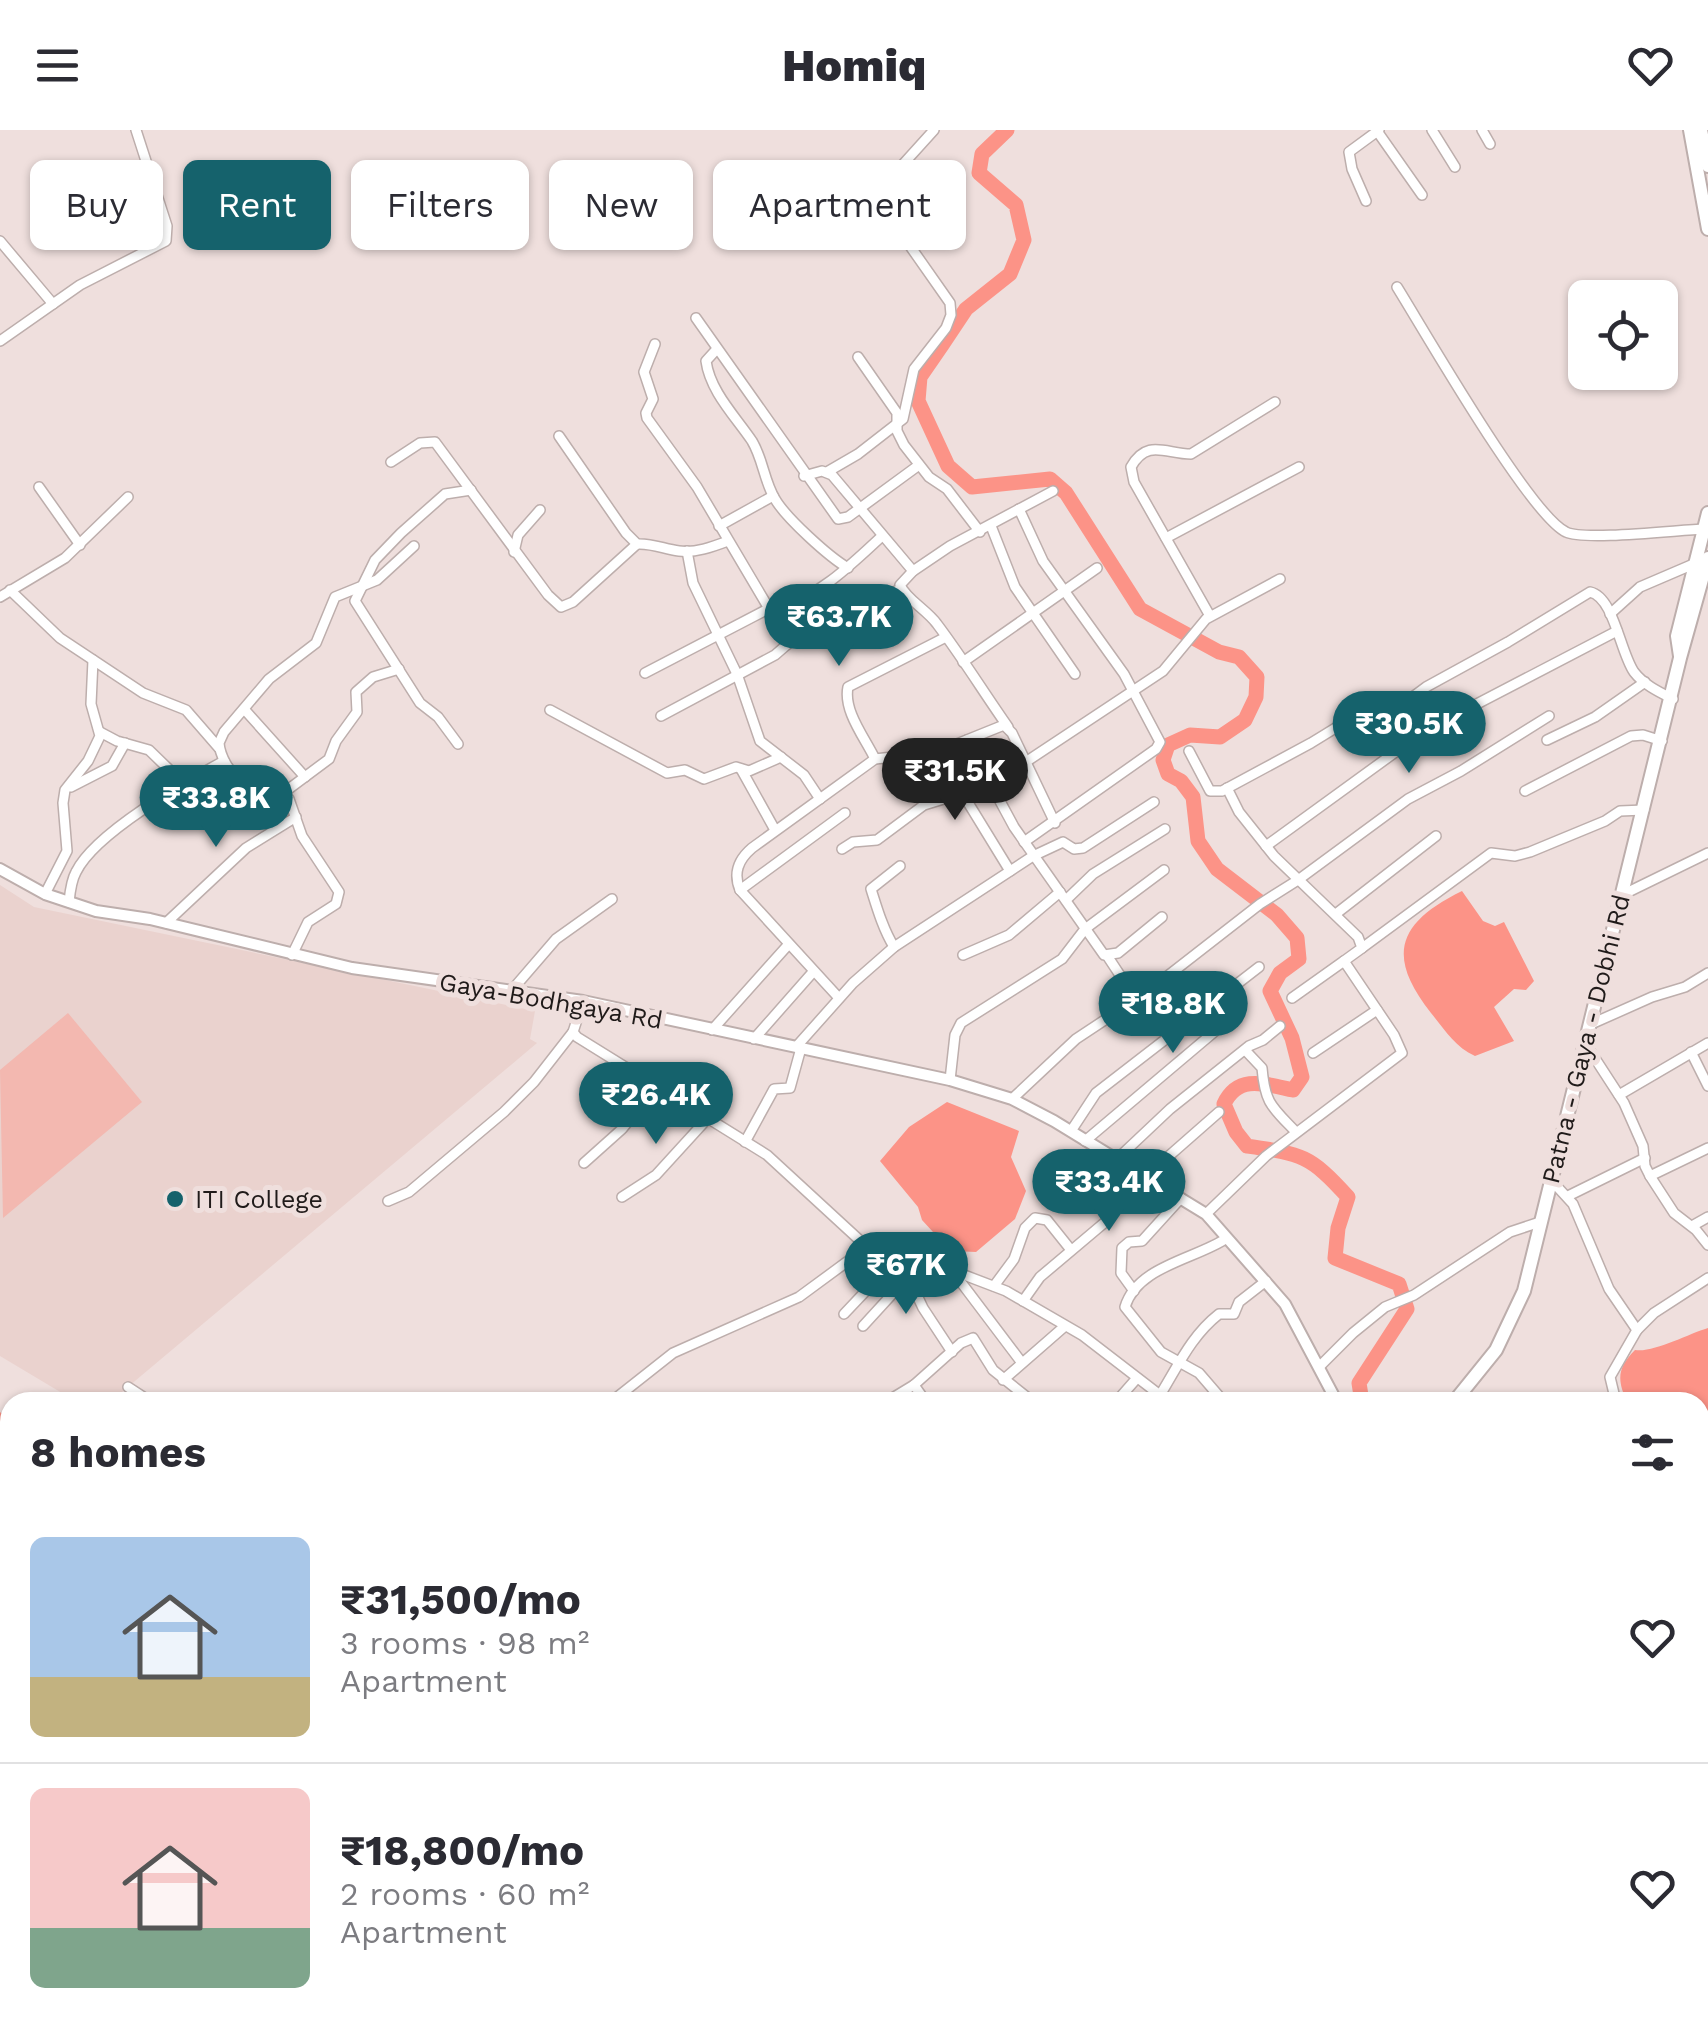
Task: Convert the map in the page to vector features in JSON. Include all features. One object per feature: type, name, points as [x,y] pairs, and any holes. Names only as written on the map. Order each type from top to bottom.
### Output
[{"type":"main road","points":[[1700,133],[1708,166]]},
{"type":"main road","points":[[1700,133],[1708,229]]},
{"type":"main road","name":"Patna - Gaya - Dobhi Rd","points":[[1462,1392],[1496,1350],[1517,1312],[1672,700],[1702,561],[1708,512]]},
{"type":"street","points":[[0,341],[103,271],[166,241],[167,226],[136,130]]},
{"type":"street","points":[[804,476],[827,472],[858,454],[898,422],[905,414],[914,369],[946,328],[951,309],[904,236],[870,214],[858,197],[896,172],[934,130]]},
{"type":"street","points":[[1432,130],[1454,167]]},
{"type":"street","points":[[1482,130],[1490,144]]},
{"type":"street","points":[[1366,201],[1348,152],[1378,131],[1422,195]]},
{"type":"street","points":[[0,241],[52,304]]},
{"type":"street","points":[[1397,288],[1490,436],[1558,526],[1566,532],[1588,536],[1704,530]]},
{"type":"street","points":[[696,318],[838,520],[919,466]]},
{"type":"street","points":[[654,344],[644,372],[653,398],[647,418],[697,488],[790,642]]},
{"type":"street","points":[[716,350],[706,361],[708,371],[756,449],[773,496],[830,556],[848,568]]},
{"type":"street","points":[[858,357],[897,413],[899,437],[919,466],[947,490],[980,532]]},
{"type":"street","points":[[1210,616],[1134,482],[1131,467],[1137,457],[1158,448],[1191,454],[1276,402]]},
{"type":"street","points":[[559,436],[637,544]]},
{"type":"street","points":[[391,462],[431,440],[514,552],[561,607],[573,602],[637,544],[687,551],[728,540]]},
{"type":"street","points":[[1166,538],[1299,467]]},
{"type":"street","points":[[827,472],[913,571]]},
{"type":"street","points":[[39,487],[80,545]]},
{"type":"street","points":[[458,744],[438,718],[420,703],[355,606],[356,597],[382,550],[449,492],[470,490]]},
{"type":"street","points":[[661,716],[774,655],[790,642],[900,588],[913,571],[950,546],[1053,491]]},
{"type":"street","points":[[128,496],[55,566],[4,592],[55,634],[143,693],[186,710],[218,748],[224,762],[256,795],[270,799],[282,794],[329,758],[336,740],[354,718],[356,692],[373,677],[399,669]]},
{"type":"street","points":[[719,526],[773,496]]},
{"type":"street","points":[[514,552],[518,536],[540,510]]},
{"type":"street","points":[[1019,510],[1039,554],[1133,690],[1160,737],[1159,746],[1024,842]]},
{"type":"street","points":[[991,526],[1015,587],[1075,674]]},
{"type":"street","points":[[645,673],[719,634],[814,594],[882,536]]},
{"type":"street","points":[[218,748],[224,732],[268,679],[316,643],[335,597],[376,580],[414,546]]},
{"type":"street","points":[[687,551],[692,583],[738,674],[760,741],[804,776],[820,799]]},
{"type":"street","points":[[1610,614],[1640,587],[1702,561]]},
{"type":"street","points":[[962,662],[1097,568]]},
{"type":"street","points":[[991,786],[1164,671],[1210,616],[1280,579]]},
{"type":"street","points":[[900,588],[922,606],[946,637],[1008,728],[1055,823]]},
{"type":"street","points":[[1189,751],[1210,791],[1226,788],[1311,744],[1368,708],[1399,707],[1433,683],[1590,592],[1598,594],[1610,614],[1634,671],[1672,700]]},
{"type":"street","points":[[1266,846],[1422,732],[1616,630]]},
{"type":"street","points":[[876,759],[850,710],[848,688],[946,637]]},
{"type":"street","points":[[46,894],[67,852],[65,790],[88,761],[100,732],[91,704],[94,660]]},
{"type":"street","points":[[1547,740],[1595,717],[1645,682]]},
{"type":"street","points":[[244,709],[305,777]]},
{"type":"street","points":[[550,710],[662,772],[685,770],[704,778],[736,767],[749,771],[781,757]]},
{"type":"street","points":[[1012,1099],[1067,1047],[1260,904],[1408,799],[1548,716]]},
{"type":"street","points":[[839,998],[740,890],[736,875],[741,858],[876,759],[937,752],[999,725],[1008,728]]},
{"type":"street","points":[[100,732],[149,750],[183,783]]},
{"type":"street","points":[[1525,791],[1623,739],[1642,735],[1662,741]]},
{"type":"street","points":[[967,740],[1024,842],[1101,953],[1173,1032]]},
{"type":"street","points":[[65,790],[112,766],[125,744]]},
{"type":"street","points":[[937,752],[1010,872]]},
{"type":"street","points":[[69,902],[76,872],[86,856],[147,806],[224,762]]},
{"type":"street","points":[[741,769],[775,830]]},
{"type":"street","points":[[1226,788],[1266,846],[1353,929],[1362,948]]},
{"type":"street","points":[[282,794],[289,799],[302,836],[339,892],[332,908],[304,928],[292,955]]},
{"type":"street","points":[[842,849],[852,842],[877,840],[924,805],[960,794]]},
{"type":"street","points":[[745,1142],[774,1089],[790,1088],[798,1048],[839,998],[894,947],[1033,856],[1063,842],[1074,849],[1082,848],[1154,802]]},
{"type":"street","points":[[1292,998],[1491,852],[1515,856],[1530,852],[1620,812],[1644,810]]},
{"type":"street","points":[[740,890],[845,813]]},
{"type":"street","points":[[166,923],[246,848],[296,818]]},
{"type":"street","points":[[963,955],[1009,935],[1165,829]]},
{"type":"street","points":[[1337,914],[1436,836]]},
{"type":"street","points":[[1622,895],[1708,853]]},
{"type":"street","points":[[894,947],[883,929],[872,888],[900,866]]},
{"type":"street","name":"Gaya-Bodhgaya Rd","points":[[0,870],[46,894],[96,911],[166,923],[388,974],[582,1001],[950,1080],[1012,1099],[1206,1214],[1291,1314],[1332,1392]]},
{"type":"street","points":[[950,1080],[961,1023],[1062,958],[1085,929],[1164,870]]},
{"type":"street","points":[[512,990],[556,939],[612,898]]},
{"type":"street","points":[[1108,957],[1162,916]]},
{"type":"street","points":[[712,1030],[788,945]]},
{"type":"street","points":[[1206,1214],[1266,1156],[1400,1057],[1401,1048],[1344,961]]},
{"type":"street","points":[[1071,1131],[1096,1093],[1258,967]]},
{"type":"street","points":[[754,1039],[814,972]]},
{"type":"street","points":[[1589,1026],[1684,987],[1708,973]]},
{"type":"street","points":[[388,1202],[409,1192],[534,1082],[573,1032],[582,1001]]},
{"type":"street","points":[[1313,1052],[1377,1010]]},
{"type":"street","points":[[1085,1140],[1233,1016]]},
{"type":"street","points":[[1116,1160],[1170,1109],[1280,1026]]},
{"type":"street","points":[[573,1032],[780,1164],[867,1247],[994,1286],[1065,1326],[1155,1392]]},
{"type":"street","points":[[1585,1042],[1620,1095],[1643,1146],[1650,1176],[1674,1213],[1708,1245]]},
{"type":"street","points":[[1620,1095],[1708,1043]]},
{"type":"street","points":[[1245,1050],[1262,1068],[1263,1085],[1274,1109],[1296,1132]]},
{"type":"street","points":[[1692,1052],[1708,1086]]},
{"type":"street","points":[[584,1163],[622,1129],[656,1087]]},
{"type":"street","points":[[1146,1177],[1220,1112]]},
{"type":"street","points":[[622,1197],[656,1175],[708,1118]]},
{"type":"street","points":[[1650,1176],[1708,1148]]},
{"type":"street","points":[[1568,1196],[1645,1158]]},
{"type":"street","points":[[1551,1180],[1568,1196],[1578,1213],[1609,1290],[1637,1330]]},
{"type":"street","points":[[1134,1290],[1121,1273],[1122,1248],[1129,1242],[1142,1241],[1181,1198]]},
{"type":"street","points":[[1692,1226],[1708,1217]]},
{"type":"street","points":[[994,1286],[1014,1259],[1024,1228],[1035,1218],[1046,1220],[1071,1250]]},
{"type":"street","points":[[1023,1301],[1040,1278],[1110,1218]]},
{"type":"street","points":[[1318,1367],[1361,1326],[1510,1232],[1540,1222]]},
{"type":"street","points":[[1215,1392],[1199,1373],[1157,1348],[1126,1307],[1134,1290],[1156,1272],[1227,1238]]},
{"type":"street","points":[[624,1392],[674,1354],[799,1297],[867,1247]]},
{"type":"street","points":[[899,1259],[952,1352]]},
{"type":"street","points":[[844,1314],[899,1259]]},
{"type":"street","points":[[951,1270],[1022,1362]]},
{"type":"street","points":[[1614,1392],[1610,1377],[1637,1330],[1654,1312],[1708,1278]]},
{"type":"street","points":[[1166,1392],[1177,1362],[1215,1317],[1224,1312],[1234,1314],[1240,1302],[1266,1281]]},
{"type":"street","points":[[862,1326],[896,1291],[914,1290]]},
{"type":"street","points":[[1004,1380],[1065,1326]]},
{"type":"street","points":[[906,1392],[973,1338],[990,1366],[1020,1392]]},
{"type":"street","points":[[1125,1392],[1138,1378]]},
{"type":"street","points":[[914,1385],[919,1392]]},
{"type":"street","points":[[128,1387],[136,1392]]},
{"type":"shaded area","name":"ITI College","points":[[0,885],[34,907],[535,1011],[530,1039],[537,1043],[122,1392],[60,1392],[0,1356]]},
{"type":"shaded area","points":[[1462,891],[1483,921],[1495,926],[1504,922],[1534,981],[1526,990],[1514,989],[1494,1007],[1514,1041],[1475,1056],[1456,1043],[1431,1013],[1417,993],[1404,958],[1405,943],[1423,916]]},
{"type":"shaded area","points":[[68,1013],[142,1102],[3,1218],[0,1070]]},
{"type":"shaded area","points":[[947,1102],[1019,1131],[1011,1157],[1026,1191],[1015,1219],[976,1252],[954,1251],[943,1237],[933,1232],[880,1161],[909,1127]]},
{"type":"shaded area","points":[[1708,1328],[1708,1392],[1623,1392],[1622,1369],[1635,1350],[1661,1346]]},
{"type":"waterway","points":[[1007,130],[982,154],[979,173],[1016,205],[1024,240],[1010,274],[966,309],[920,377],[918,401],[948,466],[972,487],[1050,479],[1066,493],[1140,609],[1219,652],[1239,657],[1257,677],[1256,697],[1245,720],[1220,737],[1190,735],[1168,745],[1163,760],[1168,774],[1181,781],[1193,797],[1198,841],[1217,869],[1277,915],[1297,938],[1299,959],[1280,973],[1270,991],[1292,1038],[1302,1077],[1293,1090],[1245,1085],[1237,1088],[1224,1104],[1247,1146],[1304,1159],[1324,1172],[1348,1197],[1338,1228],[1335,1258],[1399,1284],[1407,1309],[1359,1383],[1360,1392]]},
{"type":"place","name":"ITI College","points":[[175,1199]]}]
